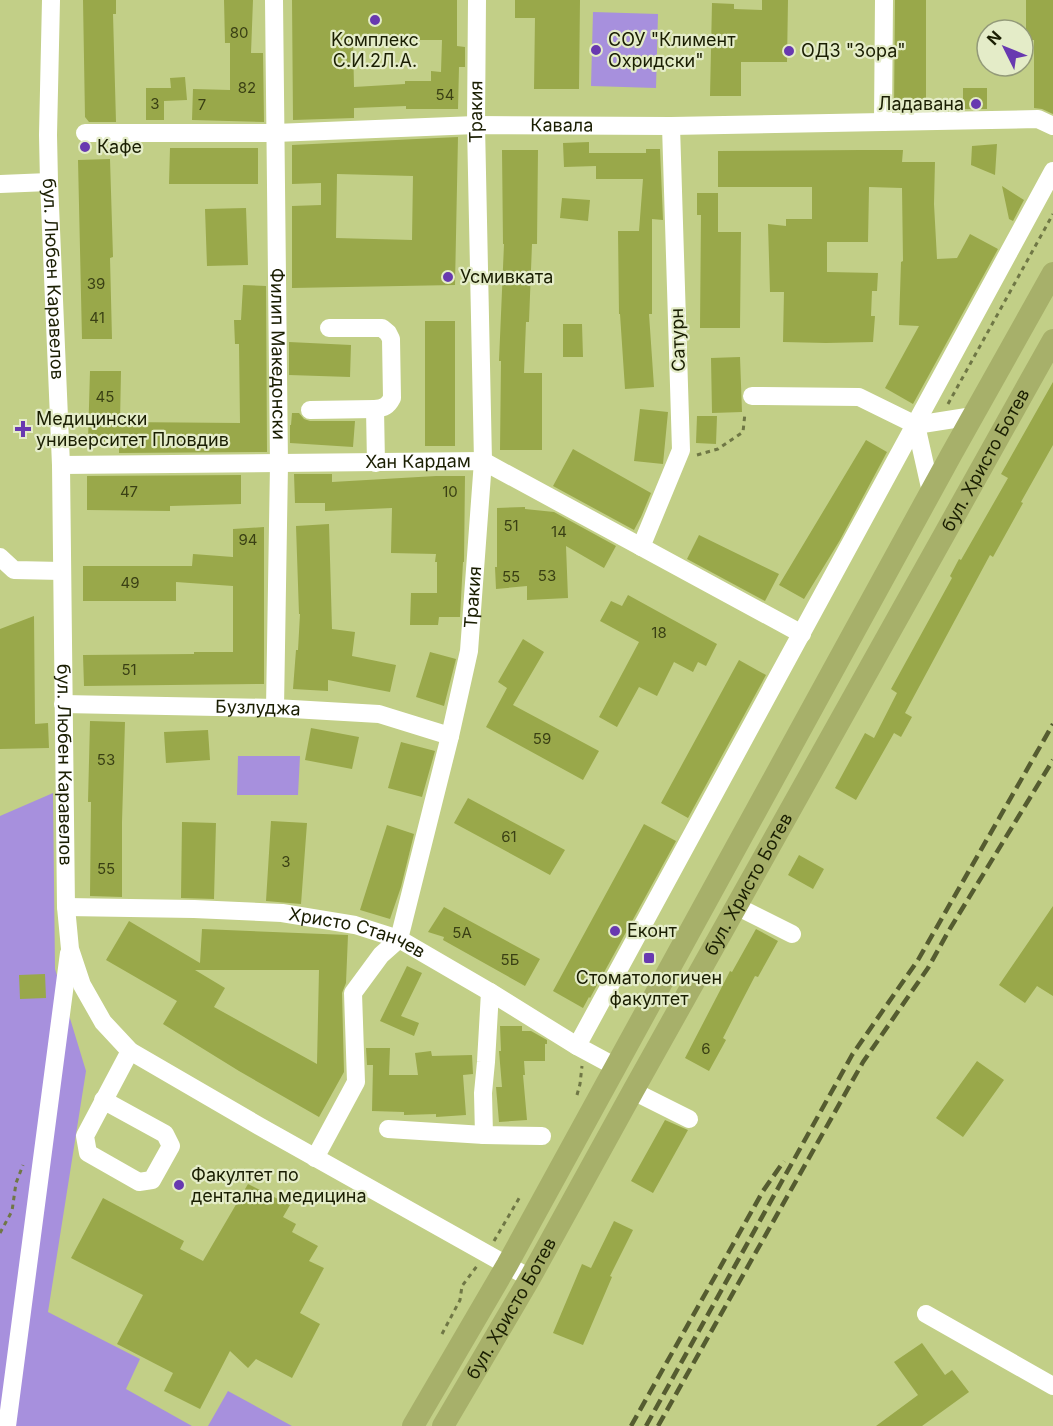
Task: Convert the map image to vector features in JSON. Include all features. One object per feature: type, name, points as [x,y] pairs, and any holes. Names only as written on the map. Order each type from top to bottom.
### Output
[{"type":"main road","name":"бул. Христо Ботев","points":[[413,1426],[507,1265],[1053,273]]},
{"type":"main road","name":"бул. Христо Ботев","points":[[443,1426],[530,1278],[1053,340]]},
{"type":"street","name":"бул. Любен Каравелов","points":[[51,0],[48,135],[61,465],[66,907],[70,949],[82,985],[103,1022],[130,1050],[315,1158],[530,1278]]},
{"type":"street","name":"Филип Македонски","points":[[274,0],[279,464],[274,708]]},
{"type":"street","name":"Тракия","points":[[399,939],[469,651],[483,461],[476,125],[477,0]]},
{"type":"street","points":[[883,122],[884,0]]},
{"type":"street","name":"Кавала","points":[[85,133],[275,133],[476,125],[671,126],[1046,122]]},
{"type":"street","name":"Сатурн","points":[[641,547],[681,450],[671,126]]},
{"type":"street","points":[[577,1046],[1053,171]]},
{"type":"street","points":[[0,184],[49,182]]},
{"type":"street","points":[[310,410],[384,408],[392,398],[391,339],[388,333],[382,328],[329,328]]},
{"type":"street","points":[[752,396],[859,397],[916,425]]},
{"type":"street","points":[[375,409],[376,463]]},
{"type":"street","name":"бул. Христо Ботев","points":[[931,492],[916,425],[973,416]]},
{"type":"street","name":"Хан Кардам","points":[[61,465],[483,461],[802,634]]},
{"type":"street","points":[[0,558],[14,570],[62,571]]},
{"type":"street","name":"Бузлуджа","points":[[63,704],[274,708],[379,714],[450,736]]},
{"type":"street","points":[[736,906],[792,934]]},
{"type":"street","name":"Христо Станчев","points":[[66,907],[194,909],[282,914],[355,925],[399,939],[616,1067]]},
{"type":"street","points":[[315,1158],[356,1082],[353,993],[381,955],[399,939]]},
{"type":"street","points":[[7,1426],[70,949]]},
{"type":"street","points":[[484,1135],[483,1093],[490,992]]},
{"type":"street","points":[[103,1100],[165,1134],[171,1146],[152,1180],[139,1182],[88,1152],[85,1136],[103,1100],[130,1050]]},
{"type":"street","points":[[633,1091],[688,1119]]},
{"type":"street","points":[[388,1129],[542,1136]]},
{"type":"street","points":[[926,1314],[1053,1386]]},
{"type":"path","points":[[681,450],[697,455],[718,448],[743,432],[745,413]]},
{"type":"shaded area","points":[[593,12],[658,14],[656,88],[591,86]]},
{"type":"shaded area","points":[[238,756],[300,756],[298,795],[237,795]]},
{"type":"shaded area","points":[[53,793],[55,969],[86,1071],[48,1312],[140,1359],[126,1389],[192,1426],[0,1426],[0,816]]},
{"type":"shaded area","points":[[228,1391],[292,1426],[208,1426]]},
{"type":"building","points":[[83,0],[116,0],[116,14],[113,14],[116,122],[89,122],[85,117]]},
{"type":"building","points":[[224,0],[253,0],[251,53],[263,53],[264,122],[192,120],[193,89],[230,90],[230,43],[225,43]]},
{"type":"building","points":[[292,0],[457,0],[457,46],[465,47],[465,67],[459,67],[458,109],[406,109],[406,106],[354,108],[354,118],[293,120]],"holes":[[[353,40],[442,40],[441,72],[431,71],[431,81],[405,81],[405,84],[354,87]]]},
{"type":"building","points":[[515,0],[580,0],[579,89],[534,89],[535,18],[515,18]]},
{"type":"building","points":[[762,0],[788,0],[787,62],[741,62],[741,96],[710,96],[712,3],[734,4],[734,9],[762,10]]},
{"type":"building","points":[[895,0],[926,0],[926,110],[894,110]]},
{"type":"building","points":[[1026,0],[1053,0],[1053,114],[1034,108],[1035,18],[1026,18]]},
{"type":"building","points":[[185,77],[187,100],[164,101],[164,120],[146,120],[146,88],[171,88],[170,78]]},
{"type":"building","points":[[963,88],[987,88],[987,109],[963,109]]},
{"type":"building","points":[[458,137],[455,285],[292,288],[292,206],[321,205],[321,183],[292,184],[292,145]],"holes":[[[337,174],[413,176],[412,240],[336,238]]]},
{"type":"building","points":[[589,142],[589,153],[646,153],[646,149],[660,149],[663,220],[652,219],[652,314],[649,314],[654,387],[625,389],[619,314],[618,231],[639,231],[643,179],[596,179],[596,166],[564,167],[563,143]]},
{"type":"building","points":[[997,144],[995,175],[971,165],[972,146]]},
{"type":"building","points":[[170,148],[258,148],[258,184],[169,184]]},
{"type":"building","points":[[502,150],[538,150],[537,244],[532,244],[529,322],[526,322],[524,373],[542,373],[542,450],[500,450],[501,361],[499,361],[504,244]]},
{"type":"building","points":[[903,150],[902,162],[935,162],[934,204],[937,259],[957,258],[970,234],[998,249],[913,404],[885,388],[919,326],[899,325],[901,262],[903,261],[902,188],[869,187],[868,242],[827,242],[827,272],[878,273],[877,291],[872,291],[871,316],[875,316],[873,342],[826,343],[783,342],[784,292],[770,292],[768,224],[786,226],[786,219],[812,219],[812,187],[718,187],[718,151]]},
{"type":"building","points":[[110,159],[113,257],[110,258],[112,339],[82,339],[78,160]]},
{"type":"building","points":[[1002,186],[1024,200],[1013,221],[1009,219]]},
{"type":"building","points":[[697,193],[718,193],[718,232],[741,232],[740,328],[700,328],[701,215],[697,215]]},
{"type":"building","points":[[562,198],[590,200],[588,221],[560,218]]},
{"type":"building","points":[[246,208],[248,265],[207,266],[205,209]]},
{"type":"building","points":[[243,285],[266,286],[267,452],[119,453],[119,442],[88,441],[90,371],[121,371],[120,422],[240,423],[239,344],[235,344],[234,320],[241,320]]},
{"type":"building","points":[[425,321],[455,321],[455,446],[425,446]]},
{"type":"building","points":[[563,324],[582,324],[583,357],[563,357]]},
{"type":"building","points":[[289,342],[351,345],[350,377],[289,375]]},
{"type":"building","points":[[740,357],[742,412],[712,413],[711,358]]},
{"type":"building","points":[[1053,382],[1053,445],[993,557],[990,555],[905,713],[912,717],[901,737],[894,733],[856,800],[835,788],[865,733],[874,738],[897,693],[891,689],[952,578],[950,576],[959,559],[961,560],[1008,478],[1001,474]]},
{"type":"building","points":[[640,409],[668,412],[663,464],[634,461]]},
{"type":"building","points":[[292,413],[299,413],[304,419],[310,421],[355,421],[353,447],[290,443]]},
{"type":"building","points":[[697,416],[717,416],[716,444],[696,443]]},
{"type":"building","points":[[866,440],[887,452],[840,540],[804,599],[779,585]]},
{"type":"building","points":[[573,449],[651,493],[634,530],[553,486]]},
{"type":"building","points":[[294,474],[332,474],[332,482],[465,476],[464,562],[460,617],[439,617],[438,625],[410,625],[411,593],[437,593],[436,554],[391,553],[392,508],[325,511],[325,503],[295,503]]},
{"type":"building","points":[[241,475],[241,504],[170,506],[170,511],[87,510],[87,476]]},
{"type":"building","points":[[525,507],[525,509],[554,512],[616,546],[604,568],[566,546],[568,598],[527,600],[527,586],[496,589],[497,508]]},
{"type":"building","points":[[329,524],[332,629],[355,632],[352,656],[396,665],[390,692],[328,680],[328,691],[293,689],[300,614],[296,526]]},
{"type":"building","points":[[264,527],[264,684],[84,686],[83,655],[233,652],[233,586],[176,582],[176,601],[83,601],[83,566],[192,566],[193,554],[233,557],[233,529]]},
{"type":"building","points":[[699,535],[779,574],[765,601],[687,559]]},
{"type":"building","points":[[628,595],[717,644],[706,666],[698,662],[693,672],[674,662],[657,696],[639,687],[617,727],[599,717],[639,642],[600,621],[611,601],[622,606]]},
{"type":"building","points":[[34,616],[35,724],[48,723],[49,748],[0,749],[0,629]]},
{"type":"building","points":[[523,639],[544,652],[513,705],[599,751],[583,780],[486,727],[507,688],[498,682]]},
{"type":"building","points":[[430,652],[456,659],[444,706],[416,697]]},
{"type":"building","points":[[739,660],[766,675],[688,818],[661,803]]},
{"type":"building","points":[[90,721],[125,722],[122,897],[90,896],[91,802],[88,802]]},
{"type":"building","points":[[311,728],[359,737],[352,769],[305,760]]},
{"type":"building","points":[[208,730],[210,760],[166,763],[164,732]]},
{"type":"building","points":[[401,742],[435,751],[422,797],[388,788]]},
{"type":"building","points":[[468,798],[565,850],[550,875],[454,823]]},
{"type":"building","points":[[271,821],[307,823],[301,904],[266,901]]},
{"type":"building","points":[[182,822],[216,823],[214,899],[181,898]]},
{"type":"building","points":[[644,824],[676,841],[583,1008],[553,991]]},
{"type":"building","points":[[387,825],[414,834],[401,887],[390,919],[360,910]]},
{"type":"building","points":[[799,855],[824,869],[813,889],[788,875]]},
{"type":"building","points":[[1053,906],[1053,996],[1037,986],[1025,1003],[999,985]]},
{"type":"building","points":[[444,907],[540,959],[525,986],[443,940],[444,937],[428,932]]},
{"type":"building","points":[[129,921],[200,963],[202,929],[348,935],[346,983],[342,993],[344,1072],[319,1117],[163,1024],[177,1001],[106,960]],"holes":[[[195,970],[319,970],[317,1064],[214,1007],[225,988]]]},
{"type":"building","points":[[756,929],[778,941],[758,977],[755,976],[709,1071],[685,1058],[730,971],[732,972]]},
{"type":"building","points":[[407,966],[422,973],[401,1016],[419,1023],[414,1036],[380,1021]]},
{"type":"building","points":[[45,974],[46,998],[20,999],[19,975]]},
{"type":"building","points":[[500,1026],[522,1026],[522,1031],[531,1031],[547,1040],[545,1061],[524,1061],[527,1120],[499,1122],[496,1087],[502,1087],[499,1051],[501,1051]]},
{"type":"building","points":[[366,1048],[390,1048],[389,1075],[418,1075],[415,1053],[431,1051],[432,1056],[472,1055],[473,1074],[463,1075],[466,1115],[436,1117],[436,1114],[404,1115],[404,1112],[372,1111],[373,1065],[367,1065]]},
{"type":"building","points":[[977,1061],[1004,1080],[963,1137],[936,1118]]},
{"type":"building","points":[[665,1120],[688,1130],[653,1193],[631,1181]]},
{"type":"building","points":[[248,1184],[290,1205],[283,1217],[296,1224],[292,1232],[318,1246],[309,1261],[324,1268],[300,1313],[320,1324],[292,1378],[256,1359],[248,1368],[230,1351],[200,1409],[164,1391],[173,1373],[117,1344],[143,1295],[71,1258],[103,1198],[184,1241],[180,1249],[203,1261]]},
{"type":"building","points":[[614,1221],[633,1230],[610,1276],[612,1277],[583,1345],[553,1333],[582,1264],[591,1268]]},
{"type":"building","points":[[922,1343],[945,1375],[952,1370],[969,1392],[922,1426],[876,1426],[918,1395],[894,1362]]},
{"type":"railway","points":[[646,1426],[852,1055],[918,960],[1053,724]]},
{"type":"railway","points":[[658,1426],[863,1062],[928,968],[1053,760]]},
{"type":"railway","points":[[631,1426],[763,1191],[784,1161]]},
{"type":"place","name":"Kомплекс С.И.2Л.А.","points":[[375,20]]},
{"type":"place","name":"СОУ \"Климент Охридски\"","points":[[596,50]]},
{"type":"place","name":"ОДЗ \"Зора\"","points":[[789,51]]},
{"type":"place","name":"Ладавана","points":[[976,104]]},
{"type":"place","name":"Кафе","points":[[85,147]]},
{"type":"place","name":"Усмивката","points":[[448,277]]},
{"type":"place","name":"Медицински университет Пловдив","points":[[23,429]]},
{"type":"place","name":"Еконт","points":[[615,931]]},
{"type":"place","name":"Стоматологичен факултет","points":[[649,958]]},
{"type":"place","name":"Факултет по дентална медицина","points":[[179,1185]]}]
